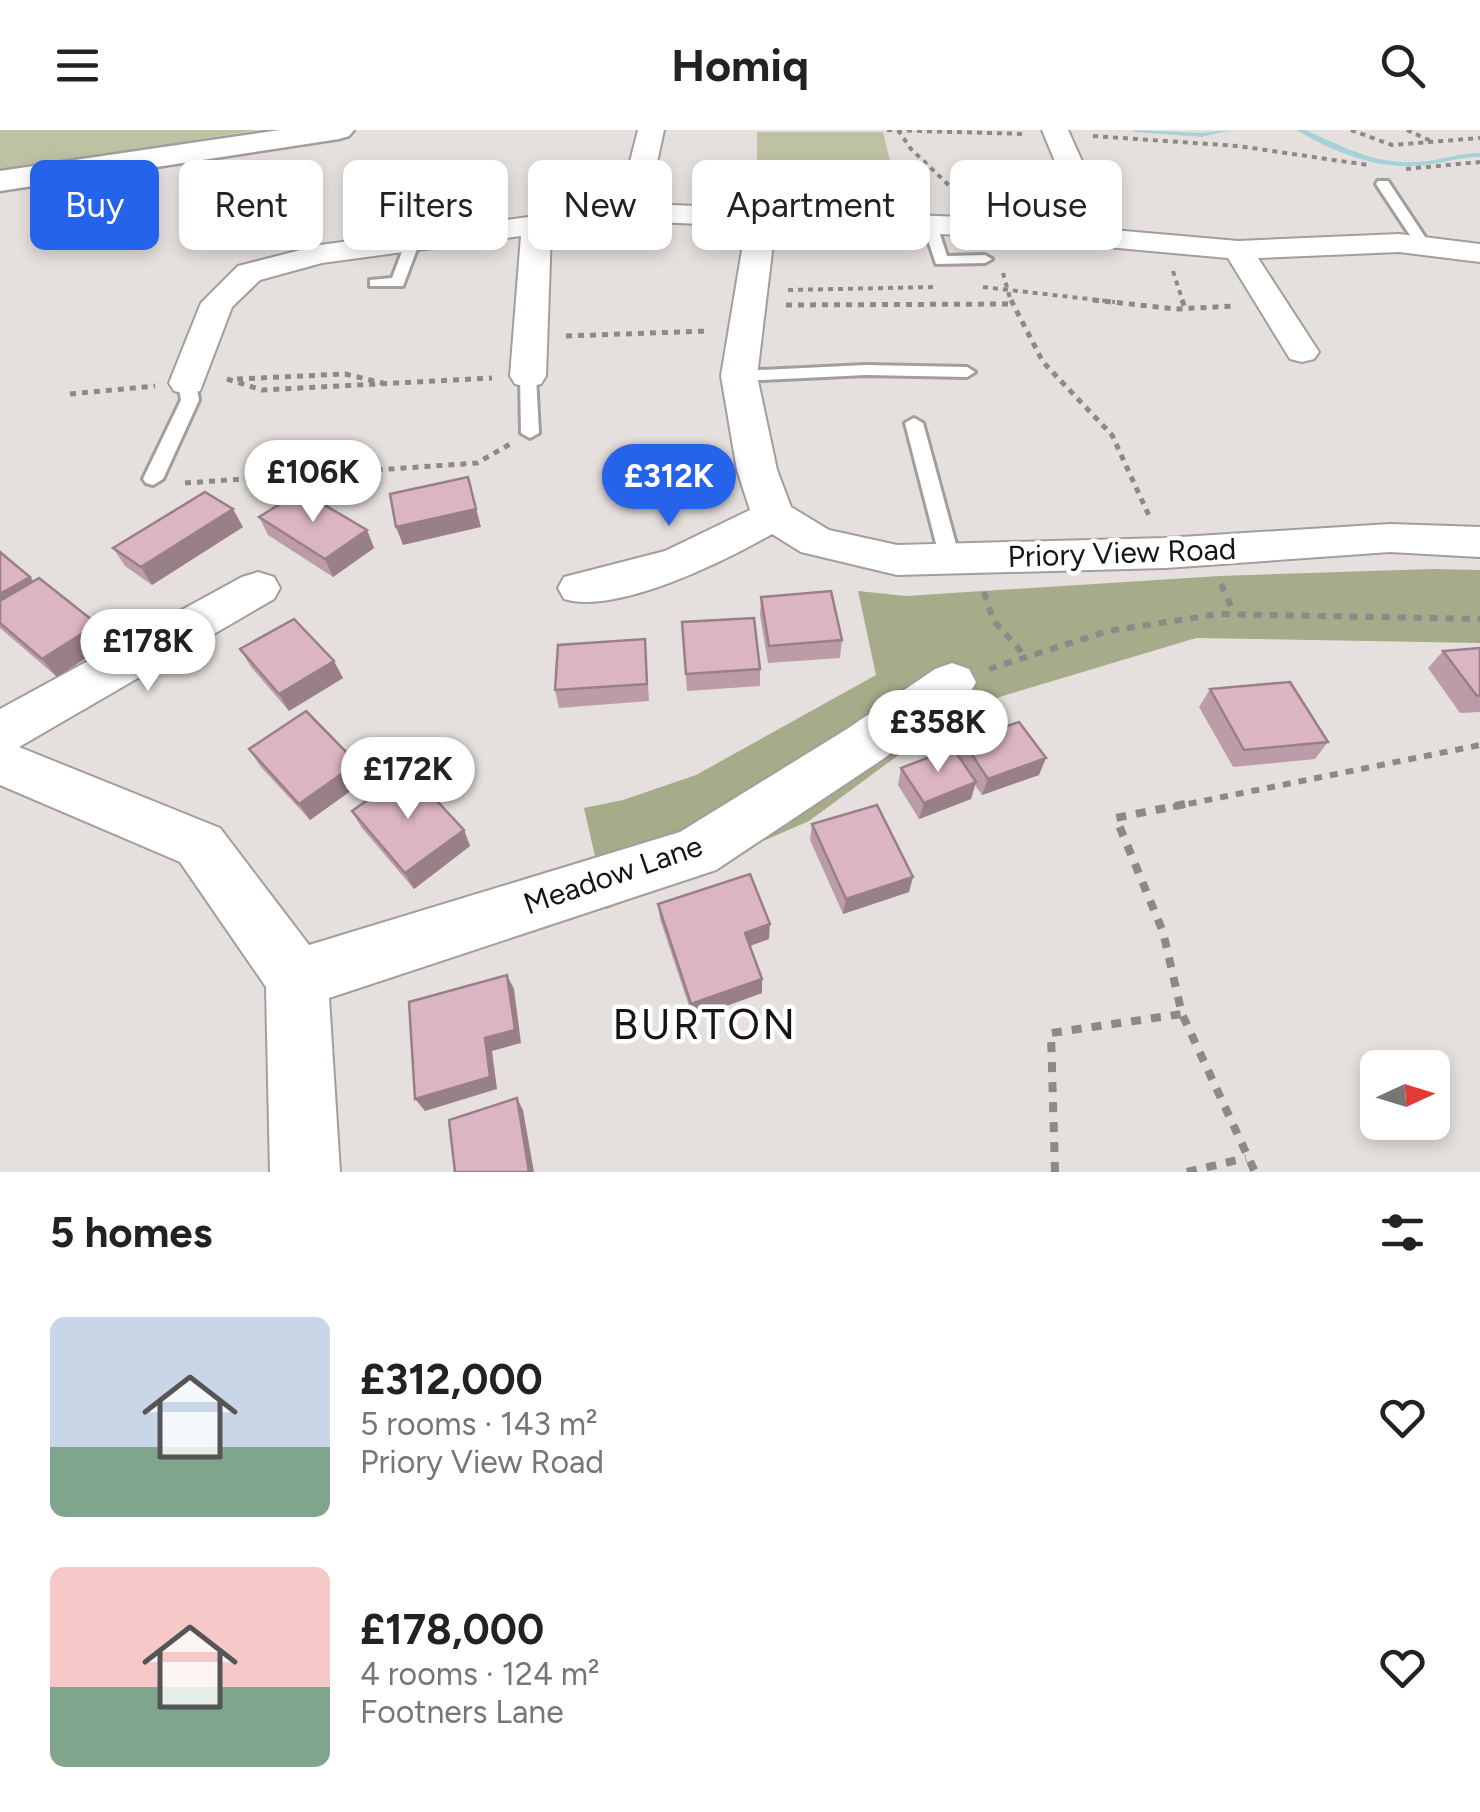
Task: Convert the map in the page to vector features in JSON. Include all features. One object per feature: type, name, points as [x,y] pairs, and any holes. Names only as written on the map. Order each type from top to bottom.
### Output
[{"type":"main road","points":[[0,181],[339,130]]},
{"type":"street","points":[[644,160],[651,130]]},
{"type":"street","points":[[1056,133],[1068,160]]},
{"type":"street","points":[[930,225],[950,226]]},
{"type":"street","points":[[1122,241],[1238,250],[1399,243],[1480,252]]},
{"type":"street","points":[[187,383],[217,303],[249,272],[348,250]]},
{"type":"street","points":[[528,376],[535,250]]},
{"type":"street","points":[[580,588],[639,578],[694,560],[772,515],[757,470],[740,376],[758,250]]},
{"type":"street","points":[[1238,250],[1302,352]]},
{"type":"street","name":"Priory View Road","points":[[772,515],[816,542],[897,560],[1166,554],[1390,538],[1480,542]]},
{"type":"street","points":[[0,733],[258,588]]},
{"type":"street","name":"Meadow Lane","points":[[297,979],[696,852],[865,744],[952,682]]},
{"type":"street","points":[[0,762],[200,845],[297,979],[305,1172]]},
{"type":"lane","points":[[1383,184],[1424,246]]},
{"type":"lane","points":[[930,225],[941,261],[985,259]]},
{"type":"lane","points":[[376,283],[398,283],[409,250]]},
{"type":"lane","points":[[740,376],[866,370],[967,372]]},
{"type":"lane","points":[[528,376],[530,433]]},
{"type":"lane","points":[[152,478],[190,400],[187,383]]},
{"type":"lane","points":[[914,423],[962,559]]},
{"type":"path","points":[[887,130],[1056,133],[1220,144],[1379,167]]},
{"type":"path","points":[[898,130],[911,149],[950,187]]},
{"type":"path","points":[[1351,130],[1392,145],[1480,138]]},
{"type":"path","points":[[1407,130],[1433,142]]},
{"type":"path","points":[[1394,170],[1480,162]]},
{"type":"path","points":[[994,250],[1012,304],[1044,362],[1112,435],[1166,554]]},
{"type":"path","points":[[752,290],[944,287]]},
{"type":"path","points":[[976,287],[1176,309],[1271,303]]},
{"type":"path","points":[[529,337],[746,330],[763,326],[783,305],[1012,304]]},
{"type":"path","points":[[386,384],[345,374],[226,379],[262,390],[386,384],[528,376]]},
{"type":"path","points":[[70,394],[187,383]]},
{"type":"path","points":[[152,478],[167,485],[476,463],[530,433]]},
{"type":"path","points":[[962,559],[993,620],[1026,657],[1108,631],[1219,614],[1480,620]]},
{"type":"path","points":[[1256,1172],[1246,1158],[1182,1014],[1163,932],[1116,818],[1480,745]]},
{"type":"path","points":[[1055,1172],[1051,1033],[1182,1014]]},
{"type":"path","points":[[1187,1172],[1246,1158]]},
{"type":"green space","points":[[0,130],[257,130],[69,160],[30,160],[30,166],[0,171]]},
{"type":"green space","points":[[757,132],[883,132],[890,160],[757,160]]},
{"type":"green space","points":[[1480,570],[1480,643],[1196,638],[1006,695],[957,712],[809,821],[607,909],[584,808],[623,800],[696,775],[876,675],[858,591],[906,596],[1219,576]]},
{"type":"building","points":[[468,477],[476,509],[396,527],[390,494]]},
{"type":"building","points":[[301,491],[367,530],[325,559],[259,517]]},
{"type":"building","points":[[205,492],[233,509],[141,567],[113,548]]},
{"type":"building","points":[[0,552],[30,577],[0,594]]},
{"type":"building","points":[[39,578],[97,624],[42,659],[0,623],[0,601]]},
{"type":"building","points":[[831,591],[842,640],[769,646],[761,597]]},
{"type":"building","points":[[754,618],[760,669],[686,674],[682,622]]},
{"type":"building","points":[[294,619],[334,661],[279,694],[240,649]]},
{"type":"building","points":[[645,639],[647,684],[555,690],[558,645]]},
{"type":"building","points":[[1480,648],[1480,695],[1477,696],[1443,651]]},
{"type":"building","points":[[1290,682],[1328,742],[1244,750],[1210,689]]},
{"type":"building","points":[[306,711],[357,763],[299,804],[249,749]]},
{"type":"building","points":[[1019,722],[1046,758],[988,779],[963,741]]},
{"type":"building","points":[[953,748],[976,782],[924,803],[901,768]]},
{"type":"building","points":[[409,771],[464,830],[405,873],[352,811]]},
{"type":"building","points":[[877,805],[913,877],[846,899],[812,824]]},
{"type":"building","points":[[750,874],[770,924],[745,933],[762,979],[691,1004],[658,904]]},
{"type":"building","points":[[507,975],[515,1030],[485,1038],[490,1077],[415,1099],[409,1002]]},
{"type":"building","points":[[517,1098],[529,1172],[455,1172],[449,1120]]},
{"type":"waterway","points":[[1136,130],[1201,135],[1228,130]]},
{"type":"waterway","points":[[1299,130],[1382,163],[1418,164],[1480,155]]},
{"type":"district","name":"BURTON","points":[[705,1024]]}]
